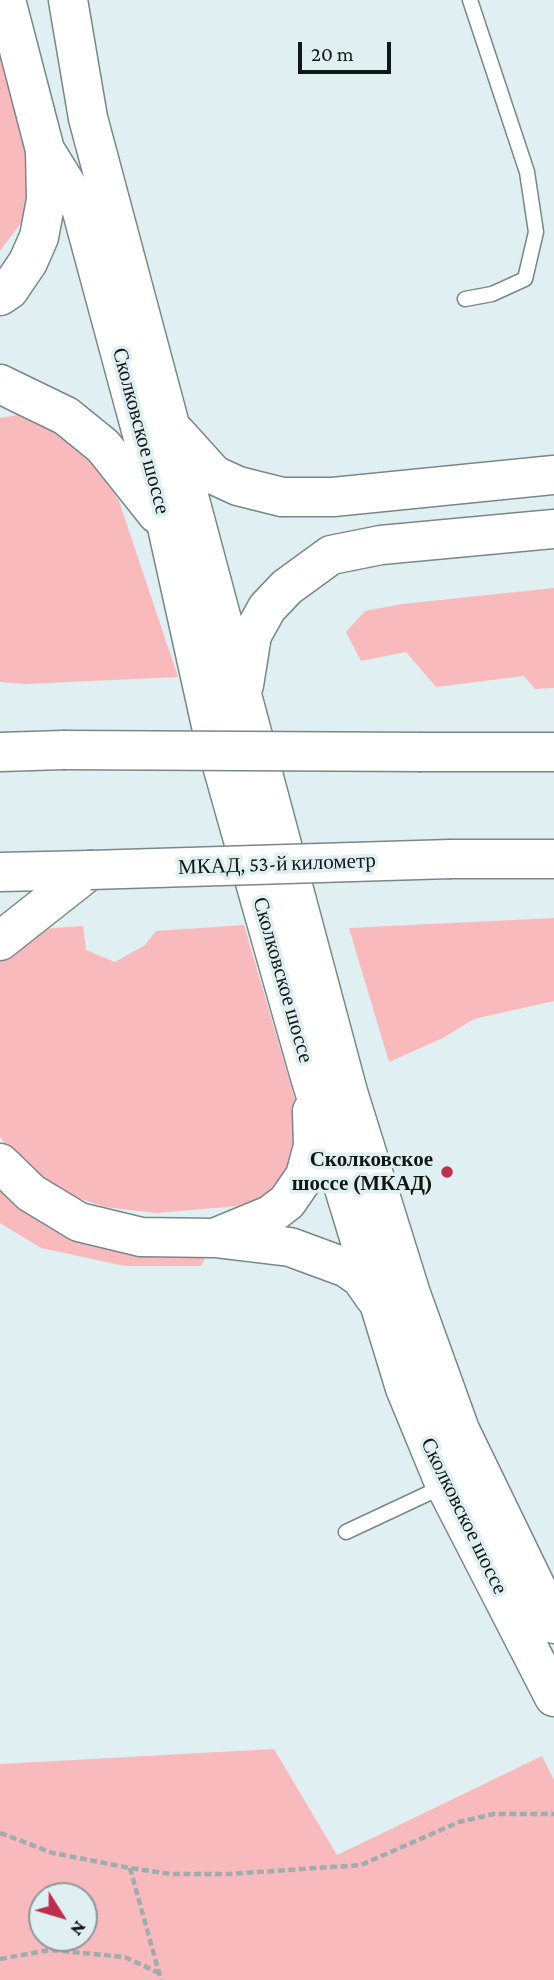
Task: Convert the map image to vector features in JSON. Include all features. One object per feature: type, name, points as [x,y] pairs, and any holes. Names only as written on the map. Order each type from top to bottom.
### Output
[{"type":"main road","name":"Сколковское шоссе","points":[[6,0],[45,150],[81,208],[167,527],[212,730],[310,1077],[405,1388],[445,1485],[554,1697]]},
{"type":"main road","points":[[27,0],[60,107],[81,208]]},
{"type":"main road","points":[[48,0],[88,118]]},
{"type":"main road","name":"Сколковское шоссе","points":[[68,0],[88,118],[348,1092],[411,1294],[460,1430],[554,1624]]},
{"type":"main road","points":[[0,296],[9,290],[28,262],[39,237],[46,201],[45,150]]},
{"type":"main road","points":[[0,384],[66,416],[103,446],[167,527]]},
{"type":"main road","points":[[171,428],[214,475],[238,486],[282,497],[333,498],[554,475]]},
{"type":"main road","points":[[242,697],[252,635],[267,608],[287,587],[331,555],[381,545],[554,529]]},
{"type":"main road","points":[[0,752],[554,752]]},
{"type":"main road","name":"МКАД, 53-й километр","points":[[0,872],[451,859],[554,859]]},
{"type":"main road","points":[[0,941],[90,870]]},
{"type":"main road","points":[[215,1238],[270,1215],[287,1202],[305,1176],[313,1146],[310,1077]]},
{"type":"main road","points":[[0,1163],[31,1193],[79,1222],[141,1237],[215,1238],[290,1247],[327,1259],[360,1278],[378,1303]]},
{"type":"lane","points":[[466,299],[492,294],[525,279],[536,232],[527,172],[470,0]]},
{"type":"lane","points":[[346,1532],[445,1485]]},
{"type":"path","points":[[0,1833],[53,1853],[130,1868],[172,1874],[229,1874],[361,1865],[459,1822],[494,1814],[554,1814]]},
{"type":"path","points":[[130,1868],[161,1980]]},
{"type":"path","points":[[0,1959],[50,1950],[125,1958],[159,1973]]},
{"type":"shaded area","points":[[0,54],[32,162],[26,216],[0,251]]},
{"type":"shaded area","points":[[30,413],[93,459],[119,501],[178,677],[26,684],[0,682],[0,418]]},
{"type":"shaded area","points":[[554,588],[554,688],[535,689],[524,676],[436,687],[406,652],[361,661],[346,632],[365,611],[402,604]]},
{"type":"shaded area","points":[[554,918],[554,1001],[474,1019],[443,1038],[389,1062],[349,928]]},
{"type":"shaded area","points":[[244,925],[296,1103],[294,1161],[269,1195],[238,1206],[156,1213],[105,1207],[72,1196],[39,1177],[12,1153],[0,1137],[0,946],[41,929],[83,926],[86,950],[115,962],[145,945],[156,931]]},
{"type":"shaded area","points":[[0,1187],[207,1254],[201,1266],[125,1266],[41,1248],[0,1223]]},
{"type":"shaded area","points":[[274,1749],[337,1855],[542,1756],[554,1780],[554,1980],[0,1980],[0,1764]]},
{"type":"place","name":"Сколковское шоссе (МКАД)","points":[[447,1172]]}]
